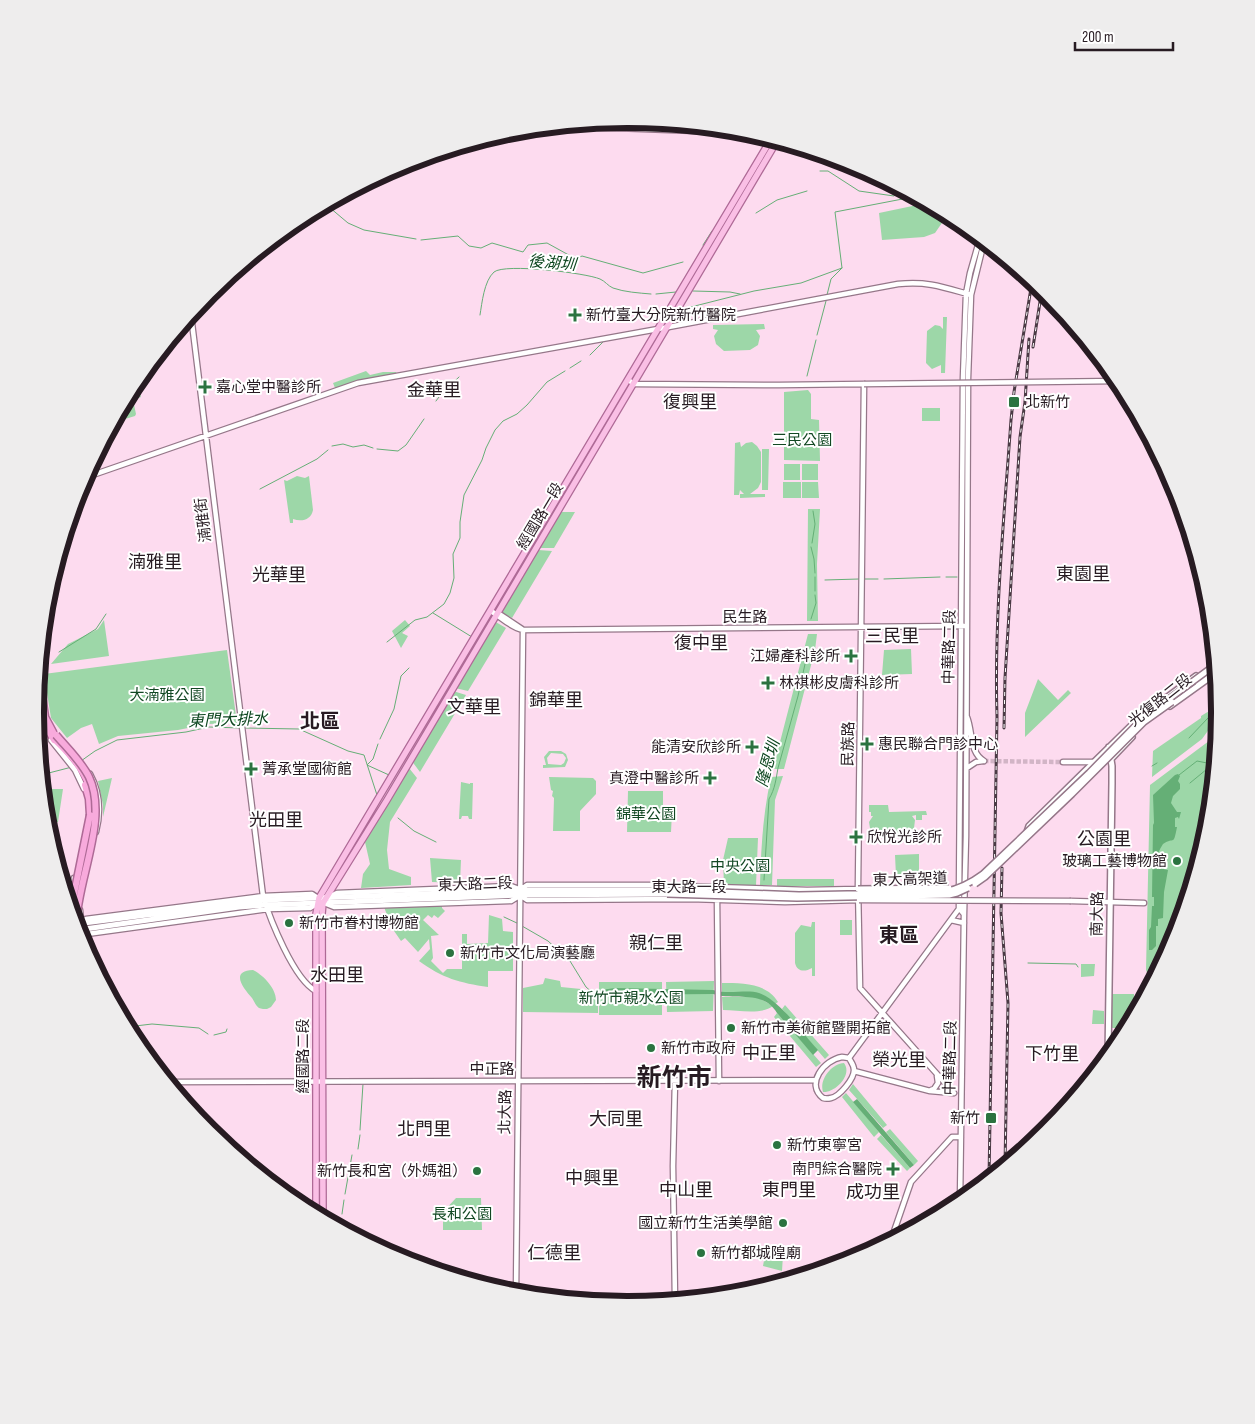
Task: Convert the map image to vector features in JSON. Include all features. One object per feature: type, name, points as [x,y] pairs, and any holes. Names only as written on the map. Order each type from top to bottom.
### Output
[{"type":"highway","points":[[44,710],[45,717],[56,738],[80,772],[89,799],[89,820],[74,897]]},
{"type":"highway","points":[[44,723],[84,774],[91,795],[93,811],[84,858],[76,873]]},
{"type":"highway","points":[[56,738],[88,775],[95,798],[94,824],[78,908]]},
{"type":"highway","points":[[84,858],[87,872]]},
{"type":"main road","name":"經國路一段","points":[[322,901],[631,382],[666,327],[770,146]]},
{"type":"main road","name":"經國路一段","points":[[631,382],[658,329],[770,146]]},
{"type":"main road","name":"東大高架道","points":[[667,892],[797,898],[957,894],[985,877],[1144,722],[1210,672]]},
{"type":"main road","name":"東大高架道","points":[[520,892],[667,892],[799,895],[944,892],[955,890],[969,884],[983,874],[1143,718],[1210,672]]},
{"type":"main road","name":"光復路二段","points":[[1027,832],[1030,826],[1138,718],[1210,672]]},
{"type":"main road","name":"光復路二段","points":[[1110,760],[1148,722],[1210,673]]},
{"type":"main road","points":[[1109,747],[1110,760]]},
{"type":"main road","name":"南大路","points":[[1108,1043],[1112,766],[1110,760]]},
{"type":"main road","points":[[858,889],[953,888],[983,874]]},
{"type":"main road","name":"東大路二段","points":[[85,926],[265,902],[520,892]]},
{"type":"main road","name":"經國路二段","points":[[316,1205],[316,914],[322,901]]},
{"type":"main road","name":"經國路二段","points":[[322,901],[322,1209]]},
{"type":"street","points":[[968,294],[970,274],[978,245]]},
{"type":"street","points":[[968,294],[982,248]]},
{"type":"street","points":[[95,474],[312,400],[358,382],[910,283],[933,284],[968,294]]},
{"type":"street","name":"中華路二段","points":[[960,1191],[967,768],[965,627],[968,294]]},
{"type":"street","name":"湳雅街","points":[[192,324],[265,902],[291,963],[301,978],[310,988],[316,991]]},
{"type":"street","points":[[631,382],[779,385],[1109,382]]},
{"type":"street","name":"民族路","points":[[864,384],[858,889],[860,988],[954,1093]]},
{"type":"street","points":[[493,613],[501,615],[523,630],[520,892]]},
{"type":"street","name":"中華路二段","points":[[959,908],[965,627]]},
{"type":"street","name":"民生路","points":[[523,630],[965,627]]},
{"type":"street","points":[[44,700],[46,714],[53,728],[79,767],[91,775],[98,795],[99,812],[80,913]]},
{"type":"street","points":[[966,716],[970,724],[975,752],[984,761],[976,762],[967,768]]},
{"type":"street","points":[[44,729],[72,757]]},
{"type":"street","points":[[56,738],[79,767],[87,811],[86,827],[72,890]]},
{"type":"street","points":[[1063,762],[1110,760]]},
{"type":"street","name":"東大路一段","points":[[858,889],[807,890],[642,885],[527,885],[520,892],[527,900],[717,899],[785,902],[859,900],[1110,902]]},
{"type":"street","name":"東大路二段","points":[[83,922],[86,919],[265,902],[310,908],[337,893],[446,887],[511,886],[520,892]]},
{"type":"street","points":[[717,887],[718,1081]]},
{"type":"street","name":"北大路","points":[[516,1285],[520,892]]},
{"type":"street","points":[[1110,902],[1144,902]]},
{"type":"street","points":[[849,1058],[964,903]]},
{"type":"street","points":[[959,908],[964,914]]},
{"type":"street","points":[[951,920],[964,923]]},
{"type":"street","points":[[849,1058],[854,1071],[844,1087],[830,1099],[823,1098],[817,1092],[816,1080],[820,1073],[834,1059],[849,1058]]},
{"type":"street","points":[[854,1071],[930,1090],[962,1094]]},
{"type":"street","points":[[930,1090],[937,1086],[937,1076]]},
{"type":"street","name":"中正路","points":[[176,1082],[816,1080]]},
{"type":"street","points":[[674,1081],[675,1294]]},
{"type":"street","points":[[894,1232],[911,1182],[952,1137],[961,1137]]},
{"type":"green space","points":[[917,205],[943,221],[935,233],[924,237],[882,240],[879,213]]},
{"type":"green space","points":[[943,317],[947,317],[945,373],[941,373],[941,365],[932,369],[926,363],[927,331],[935,325],[943,329]]},
{"type":"green space","points":[[764,324],[765,329],[756,330],[760,336],[758,345],[750,350],[724,351],[716,344],[714,336],[718,330],[713,329],[713,325]]},
{"type":"green space","points":[[366,371],[370,375],[383,372],[396,372],[397,374],[335,388],[333,383]]},
{"type":"green space","name":"三民公園","points":[[808,390],[811,394],[811,419],[819,420],[820,461],[784,460],[784,392]]},
{"type":"green space","points":[[139,392],[141,397],[135,399]]},
{"type":"green space","points":[[133,402],[136,414],[122,420]]},
{"type":"green space","points":[[922,408],[940,408],[940,421],[922,421]]},
{"type":"green space","points":[[740,442],[741,447],[746,443],[752,442],[761,452],[761,482],[758,488],[750,494],[765,494],[765,497],[740,498],[740,494],[744,494],[740,490],[739,495],[734,495],[735,443]]},
{"type":"green space","points":[[762,449],[769,449],[768,490],[762,490]]},
{"type":"green space","points":[[784,464],[800,464],[800,480],[784,480]]},
{"type":"green space","points":[[802,464],[818,464],[818,480],[802,480]]},
{"type":"green space","points":[[297,476],[305,478],[309,476],[313,510],[308,518],[303,520],[293,519],[293,523],[290,523],[284,480],[287,481]]},
{"type":"green space","points":[[783,482],[801,482],[801,498],[783,498]]},
{"type":"green space","points":[[802,482],[818,482],[819,498],[802,498]]},
{"type":"green space","points":[[808,509],[820,509],[817,564],[818,621],[807,621]]},
{"type":"green space","points":[[561,512],[575,512],[554,548],[539,548]]},
{"type":"green space","points":[[538,550],[552,551],[512,618],[500,612]]},
{"type":"green space","points":[[104,620],[109,656],[51,664],[68,644],[98,629]]},
{"type":"green space","points":[[405,620],[410,626],[402,633],[408,636],[401,648],[392,631]]},
{"type":"green space","points":[[494,621],[506,628],[468,691],[455,688]]},
{"type":"green space","points":[[808,634],[817,634],[815,650],[784,769],[773,769]]},
{"type":"green space","points":[[911,649],[912,674],[882,675],[884,650]]},
{"type":"green space","name":"大湳雅公園","points":[[227,650],[237,723],[208,724],[178,730],[118,736],[99,744],[92,724],[81,728],[67,738],[51,718],[45,674]]},
{"type":"green space","points":[[1038,679],[1058,700],[1068,690],[1071,693],[1025,737],[1025,713]]},
{"type":"green space","points":[[453,691],[466,695],[420,772],[411,760]]},
{"type":"green space","points":[[1211,710],[1211,727],[1202,739],[1152,777],[1153,751],[1201,718],[1201,716]]},
{"type":"green space","points":[[1210,741],[1206,788],[1200,826],[1191,863],[1167,935],[1148,975],[1146,970],[1150,785]]},
{"type":"green space","points":[[549,751],[561,751],[566,754],[568,760],[565,767],[543,768],[543,765],[546,765],[544,757]],"holes":[[[551,753],[563,754],[566,758],[564,763],[561,765],[548,764],[547,758]]]},
{"type":"green space","points":[[409,768],[417,778],[390,822],[387,850],[389,869],[411,877],[411,885],[361,888],[363,874],[370,864],[365,842]]},
{"type":"green space","points":[[783,776],[775,800],[772,885],[760,885],[763,831],[771,777]]},
{"type":"green space","points":[[549,777],[593,778],[596,781],[596,794],[580,811],[580,831],[553,831],[554,798]]},
{"type":"green space","points":[[112,778],[103,817],[103,805],[98,781]]},
{"type":"green space","points":[[461,782],[473,783],[472,819],[469,819],[468,816],[462,816],[459,819]]},
{"type":"green space","points":[[52,789],[63,789],[58,822],[54,822],[50,795]]},
{"type":"green space","name":"錦華公園","points":[[628,791],[663,791],[663,807],[666,808],[666,812],[672,812],[671,832],[627,832]]},
{"type":"green space","points":[[869,805],[888,805],[889,812],[926,811],[927,815],[922,815],[922,820],[916,820],[916,815],[912,816],[915,820],[914,828],[908,834],[876,834],[870,828],[869,822],[873,816],[869,812]]},
{"type":"green space","name":"中央公園","points":[[728,838],[758,838],[756,885],[724,885],[723,860]]},
{"type":"green space","points":[[919,854],[919,875],[896,876],[895,855]]},
{"type":"green space","points":[[430,858],[461,860],[460,883],[432,882]]},
{"type":"green space","points":[[777,879],[834,879],[834,886],[777,886]]},
{"type":"green space","points":[[442,905],[445,911],[438,918],[434,915],[432,918],[428,915],[423,920],[439,935],[431,936],[433,958],[431,961],[443,973],[447,969],[462,969],[462,934],[467,934],[467,944],[488,943],[489,915],[502,919],[503,931],[513,932],[513,971],[488,971],[488,987],[469,984],[444,976],[419,961],[430,949],[429,939],[418,952],[405,938],[401,941],[392,928],[384,907]]},
{"type":"green space","points":[[840,920],[852,920],[852,935],[840,935]]},
{"type":"green space","points":[[812,922],[815,922],[815,976],[812,976],[812,968],[802,970],[795,963],[795,933],[801,925],[811,927]]},
{"type":"green space","points":[[1081,964],[1095,964],[1094,976],[1081,977]]},
{"type":"green space","points":[[253,970],[265,979],[274,991],[276,1000],[267,1009],[258,1007],[240,981],[242,974]]},
{"type":"green space","points":[[545,978],[560,981],[561,987],[581,989],[598,1001],[598,1013],[523,1012],[523,988],[543,984]]},
{"type":"green space","points":[[714,981],[713,1011],[667,1012],[666,982]]},
{"type":"green space","name":"新竹市親水公園","points":[[599,982],[662,982],[662,1015],[599,1015]]},
{"type":"green space","points":[[722,983],[753,985],[767,991],[778,1002],[775,1004],[770,999],[757,994],[722,993]]},
{"type":"green space","points":[[1109,994],[1134,994],[1134,1002],[1118,1028],[1108,1028]]},
{"type":"green space","points":[[722,997],[757,997],[773,1006],[756,1011],[723,1010]]},
{"type":"green space","points":[[785,1005],[829,1055],[825,1059],[782,1009]]},
{"type":"green space","points":[[1093,1010],[1104,1011],[1104,1024],[1092,1024]]},
{"type":"green space","points":[[777,1013],[821,1063],[816,1067],[774,1017]]},
{"type":"green space","points":[[844,1063],[846,1073],[844,1078],[833,1090],[823,1092],[822,1087],[827,1073],[835,1066]]},
{"type":"green space","points":[[853,1084],[887,1125],[883,1128],[849,1090]]},
{"type":"green space","points":[[846,1093],[879,1132],[874,1137],[842,1097]]},
{"type":"green space","points":[[890,1129],[918,1161],[914,1165],[886,1132]]},
{"type":"green space","points":[[881,1135],[910,1168],[907,1171],[877,1139]]},
{"type":"green space","name":"長和公園","points":[[456,1198],[481,1198],[482,1230],[443,1230],[443,1212]]},
{"type":"green space","points":[[765,1255],[783,1255],[782,1271],[763,1266]]},
{"type":"shaded area","points":[[1178,774],[1180,776],[1178,781],[1180,789],[1173,796],[1171,803],[1177,812],[1181,812],[1179,819],[1178,817],[1175,818],[1175,827],[1177,827],[1174,839],[1163,844],[1157,857],[1160,867],[1168,870],[1164,892],[1163,918],[1158,919],[1158,926],[1156,926],[1156,946],[1149,950],[1149,930],[1151,927],[1152,906],[1154,906],[1154,897],[1152,897],[1153,795]]},
{"type":"shaded area","points":[[615,988],[759,993],[783,1010],[818,1050],[813,1055],[771,1006],[756,998],[713,994],[601,995],[601,990]]},
{"type":"shaded area","points":[[857,1099],[914,1165],[910,1168],[853,1102]]},
{"type":"waterway","points":[[820,171],[828,171],[859,191],[894,196],[897,194]]},
{"type":"waterway","points":[[756,213],[777,200],[807,191]]},
{"type":"waterway","name":"隆恩圳","points":[[827,295],[831,279],[842,268],[835,212],[905,198]]},
{"type":"waterway","points":[[331,209],[348,223],[364,230],[416,239]]},
{"type":"waterway","points":[[703,245],[712,231]]},
{"type":"waterway","points":[[421,240],[458,236],[469,246],[481,248],[492,243],[523,252],[528,245],[547,243],[576,259],[582,256],[643,273],[683,262]]},
{"type":"waterway","name":"後湖圳","points":[[683,309],[754,291],[801,283],[842,268]]},
{"type":"waterway","name":"後湖圳","points":[[480,315],[488,281],[494,272],[501,269],[546,270],[579,274],[600,279],[617,289],[651,294]]},
{"type":"waterway","name":"後湖圳","points":[[693,291],[740,294]]},
{"type":"waterway","name":"後湖圳","points":[[656,294],[676,292]]},
{"type":"waterway","name":"隆恩圳","points":[[817,335],[826,301]]},
{"type":"waterway","name":"隆恩圳","points":[[807,376],[816,340]]},
{"type":"waterway","points":[[590,355],[603,342]]},
{"type":"waterway","points":[[570,368],[581,361]]},
{"type":"waterway","points":[[387,642],[415,620],[427,617],[444,604],[450,593],[454,578],[453,554],[460,538],[464,495],[495,430],[503,421],[517,414],[527,405],[547,382],[565,371]]},
{"type":"waterway","name":"後湖圳","points":[[436,401],[459,377]]},
{"type":"waterway","name":"後湖圳","points":[[377,449],[398,451],[406,445],[424,419]]},
{"type":"waterway","name":"後湖圳","points":[[332,446],[343,444],[353,447],[364,445],[373,448]]},
{"type":"waterway","name":"後湖圳","points":[[260,489],[317,459],[328,450]]},
{"type":"waterway","name":"隆恩圳","points":[[812,543],[815,524],[813,511]]},
{"type":"waterway","name":"隆恩圳","points":[[811,547],[815,573]]},
{"type":"waterway","name":"隆恩圳","points":[[815,577],[815,591]]},
{"type":"waterway","points":[[884,579],[940,577]]},
{"type":"waterway","points":[[946,577],[957,577]]},
{"type":"waterway","points":[[825,580],[859,579]]},
{"type":"waterway","points":[[865,579],[878,579]]},
{"type":"waterway","name":"隆恩圳","points":[[811,619],[816,603],[815,595]]},
{"type":"waterway","points":[[433,613],[472,637]]},
{"type":"waterway","name":"後湖圳","points":[[59,652],[96,629],[106,614]]},
{"type":"waterway","name":"隆恩圳","points":[[764,880],[769,799],[775,784],[807,655]]},
{"type":"waterway","points":[[380,739],[394,709],[401,676],[409,668]]},
{"type":"waterway","points":[[1189,738],[1208,718]]},
{"type":"waterway","name":"東門大排水","points":[[81,761],[95,751],[117,740],[186,732],[209,727],[241,728]]},
{"type":"waterway","name":"東門大排水","points":[[245,728],[299,729],[348,751],[364,755],[377,795]]},
{"type":"waterway","name":"東門大排水","points":[[378,744],[373,759],[367,765],[389,775]]},
{"type":"waterway","points":[[1179,775],[1197,761],[1209,762]]},
{"type":"waterway","points":[[1152,766],[1157,763]]},
{"type":"waterway","points":[[1190,783],[1207,769],[1207,764]]},
{"type":"waterway","name":"東門大排水","points":[[47,773],[72,767]]},
{"type":"waterway","name":"東門大排水","points":[[398,818],[414,831],[436,842]]},
{"type":"waterway","name":"東門大排水","points":[[504,917],[519,924]]},
{"type":"waterway","name":"東門大排水","points":[[522,926],[548,941],[570,961],[586,987],[593,993],[602,992]]},
{"type":"waterway","points":[[1028,963],[1076,964],[1078,967]]},
{"type":"waterway","points":[[136,1026],[152,1024],[199,1028],[208,1034]]},
{"type":"waterway","points":[[214,1035],[226,1032],[227,1029]]},
{"type":"waterway","points":[[360,1130],[363,1084]]},
{"type":"waterway","points":[[358,1149],[360,1135]]},
{"type":"waterway","points":[[345,1194],[352,1155]]},
{"type":"waterway","points":[[342,1214],[344,1200]]},
{"type":"tunnel","points":[[984,761],[1063,762]]},
{"type":"railway","points":[[989,1170],[998,606],[1011,420],[1031,290]]},
{"type":"railway","points":[[1033,347],[1040,299]]},
{"type":"railway","points":[[1004,728],[1005,678],[1020,437],[1025,402],[1029,339]]},
{"type":"railway","points":[[1002,868],[1001,913],[1008,1003],[1005,1157]]},
{"type":"place","name":"新竹臺大分院新竹醫院","points":[[575,315]]},
{"type":"place","name":"嘉心堂中醫診所","points":[[205,387]]},
{"type":"place","name":"北新竹","points":[[1014,402]]},
{"type":"place","name":"江婦產科診所","points":[[851,656]]},
{"type":"place","name":"林祺彬皮膚科診所","points":[[768,683]]},
{"type":"place","name":"惠民聯合門診中心","points":[[867,744]]},
{"type":"place","name":"能清安欣診所","points":[[752,747]]},
{"type":"place","name":"菁承堂國術館","points":[[251,769]]},
{"type":"place","name":"真澄中醫診所","points":[[710,778]]},
{"type":"place","name":"欣悅光診所","points":[[856,837]]},
{"type":"place","name":"玻璃工藝博物館","points":[[1177,861]]},
{"type":"place","name":"新竹市眷村博物館","points":[[289,923]]},
{"type":"place","name":"新竹市文化局演藝廳","points":[[450,953]]},
{"type":"place","name":"新竹市美術館暨開拓館","points":[[731,1028]]},
{"type":"place","name":"新竹市政府","points":[[651,1048]]},
{"type":"place","name":"新竹","points":[[991,1118]]},
{"type":"place","name":"新竹東寧宮","points":[[777,1145]]},
{"type":"place","name":"南門綜合醫院","points":[[893,1169]]},
{"type":"place","name":"新竹長和宮（外媽祖）","points":[[477,1171]]},
{"type":"place","name":"國立新竹生活美學館","points":[[783,1223]]},
{"type":"place","name":"新竹都城隍廟","points":[[701,1253]]},
{"type":"district","name":"金華里","points":[[434,390]]},
{"type":"district","name":"復興里","points":[[690,402]]},
{"type":"district","name":"湳雅里","points":[[155,562]]},
{"type":"district","name":"東園里","points":[[1083,574]]},
{"type":"district","name":"光華里","points":[[279,575]]},
{"type":"district","name":"三民里","points":[[892,636]]},
{"type":"district","name":"復中里","points":[[701,643]]},
{"type":"district","name":"錦華里","points":[[556,700]]},
{"type":"district","name":"文華里","points":[[474,707]]},
{"type":"district","name":"北區","points":[[320,721]]},
{"type":"district","name":"光田里","points":[[276,820]]},
{"type":"district","name":"公園里","points":[[1104,839]]},
{"type":"district","name":"東區","points":[[899,935]]},
{"type":"district","name":"親仁里","points":[[656,943]]},
{"type":"district","name":"水田里","points":[[337,975]]},
{"type":"district","name":"中正里","points":[[769,1053]]},
{"type":"district","name":"下竹里","points":[[1052,1054]]},
{"type":"district","name":"榮光里","points":[[899,1060]]},
{"type":"district","name":"新竹市","points":[[674,1077]]},
{"type":"district","name":"大同里","points":[[616,1119]]},
{"type":"district","name":"北門里","points":[[424,1129]]},
{"type":"district","name":"中興里","points":[[592,1178]]},
{"type":"district","name":"中山里","points":[[686,1190]]},
{"type":"district","name":"東門里","points":[[789,1190]]},
{"type":"district","name":"成功里","points":[[873,1192]]},
{"type":"district","name":"仁德里","points":[[554,1253]]}]
